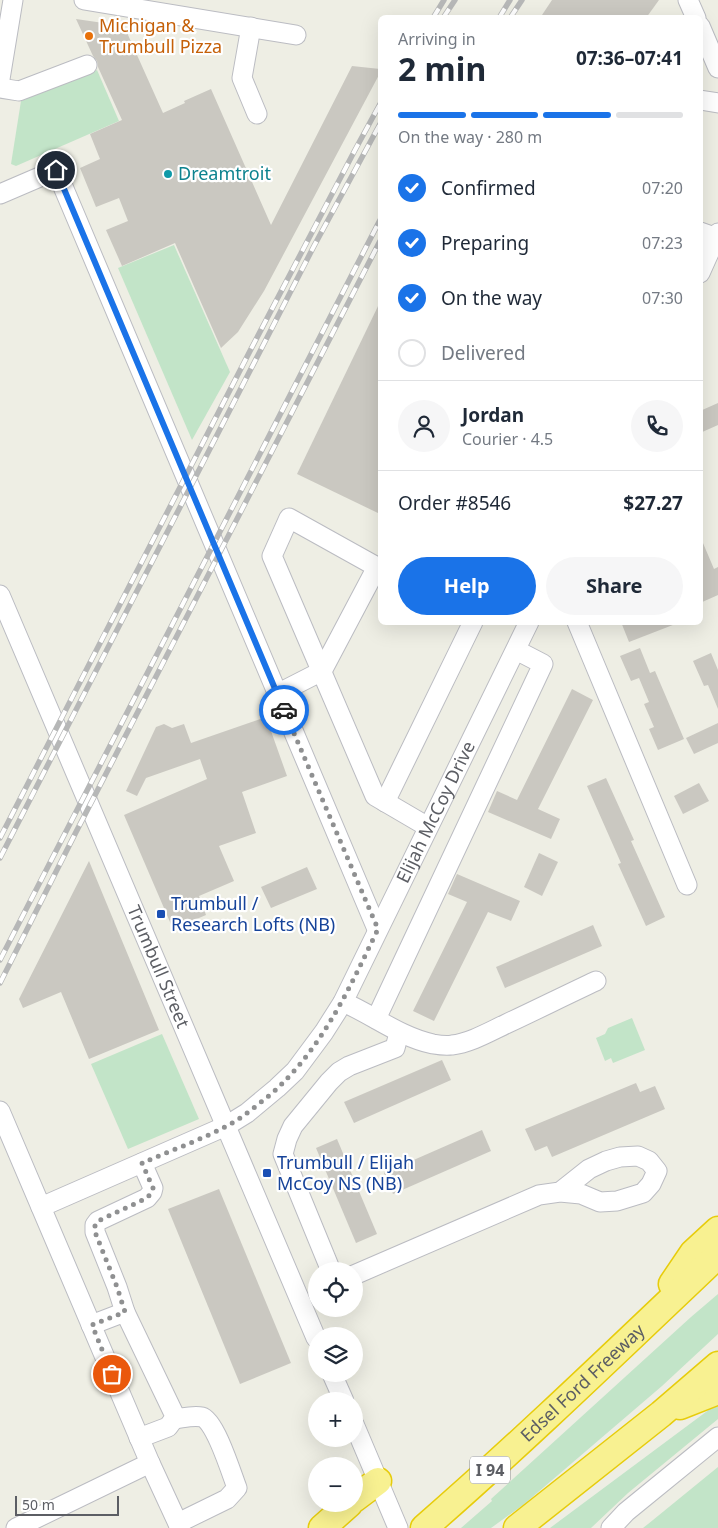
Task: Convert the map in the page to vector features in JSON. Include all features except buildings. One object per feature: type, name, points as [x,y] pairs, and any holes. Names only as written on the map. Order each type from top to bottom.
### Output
[{"type":"highway","points":[[644,1325],[693,1253],[718,1230]]},
{"type":"highway","name":"Edsel Ford Freeway","points":[[424,1528],[482,1478],[718,1255]]},
{"type":"highway","points":[[615,1354],[718,1274]]},
{"type":"highway","points":[[517,1528],[661,1414],[718,1365]]},
{"type":"highway","points":[[661,1414],[718,1391]]},
{"type":"highway","points":[[363,1493],[378,1481]]},
{"type":"highway","points":[[322,1528],[340,1512]]},
{"type":"street","points":[[0,79],[13,0]]},
{"type":"street","points":[[84,0],[296,34]]},
{"type":"street","points":[[688,0],[695,15]]},
{"type":"street","points":[[251,27],[242,78],[257,114]]},
{"type":"street","points":[[703,33],[718,68]]},
{"type":"street","points":[[0,88],[19,91],[86,65]]},
{"type":"street","points":[[703,100],[718,103]]},
{"type":"street","points":[[0,194],[56,170],[378,929]]},
{"type":"street","points":[[703,263],[712,234]]},
{"type":"street","points":[[277,694],[322,671],[378,567],[289,518],[272,556],[322,671],[375,796],[428,827]]},
{"type":"street","name":"Trumbull Street","points":[[0,595],[226,1126],[308,1296]]},
{"type":"street","points":[[385,802],[472,625]]},
{"type":"street","name":"Elijah McCoy Drive","points":[[41,1207],[226,1126],[259,1104],[295,1071],[316,1044],[342,1002],[528,625]]},
{"type":"street","points":[[578,625],[687,885]]},
{"type":"street","points":[[376,1019],[543,664],[516,650]]},
{"type":"street","points":[[342,1002],[417,1040],[451,1046],[464,1042],[596,981]]},
{"type":"street","points":[[327,1262],[283,1154],[287,1139],[293,1126],[328,1082],[349,1066],[395,1048],[400,1033]]},
{"type":"street","points":[[0,1111],[139,1438],[179,1526],[227,1499],[237,1488],[215,1431],[207,1419],[196,1416],[174,1419]]},
{"type":"street","points":[[139,1438],[168,1427],[174,1419],[174,1414],[125,1312],[95,1232],[95,1225],[98,1221],[147,1198],[152,1192],[153,1188],[142,1163]]},
{"type":"street","points":[[363,1272],[539,1195],[560,1192]]},
{"type":"street","points":[[92,1325],[125,1312]]},
{"type":"street","points":[[611,1528],[626,1512],[718,1437]]},
{"type":"street","points":[[363,1445],[398,1528]]},
{"type":"street","points":[[16,1528],[150,1463]]},
{"type":"green space","points":[[97,70],[119,121],[16,166],[11,164],[21,101]]},
{"type":"green space","points":[[174,245],[230,372],[192,440],[118,268]]},
{"type":"green space","points":[[632,1018],[645,1050],[613,1063],[611,1058],[605,1061],[596,1038],[605,1034],[608,1028]]},
{"type":"green space","points":[[162,1034],[199,1119],[128,1149],[91,1064]]},
{"type":"green space","points":[[718,1294],[718,1334],[662,1386],[523,1505],[491,1528],[461,1528],[492,1501],[491,1499]]},
{"type":"green space","points":[[718,1403],[718,1419],[628,1493],[591,1528],[550,1528]]},
{"type":"green space","points":[[718,1467],[718,1528],[643,1528],[653,1520]]},
{"type":"railway","points":[[435,15],[444,0]]},
{"type":"railway","points":[[445,15],[455,0]]},
{"type":"railway","points":[[501,15],[510,0]]},
{"type":"railway","points":[[512,15],[522,0]]},
{"type":"railway","points":[[0,838],[251,349],[378,108]]},
{"type":"railway","points":[[0,858],[314,246],[378,128]]},
{"type":"railway","points":[[0,960],[378,224]]},
{"type":"railway","points":[[0,983],[378,245]]},
{"type":"way so far","points":[[112,1374],[92,1325],[125,1312],[95,1232],[95,1225],[98,1221],[147,1198],[152,1192],[153,1188],[142,1163],[226,1126],[259,1104],[295,1071],[324,1032],[342,1002],[378,929],[284,710]]},
{"type":"place","name":"Michigan & Trumbull Pizza","points":[[89,36]]},
{"type":"place","name":"Dreamtroit","points":[[168,174]]},
{"type":"place","name":"Trumbull / Research Lofts (NB)","points":[[161,914]]},
{"type":"place","name":"Trumbull / Elijah McCoy NS (NB)","points":[[267,1173]]},
{"type":"route","points":[[56,170],[284,710]]}]
